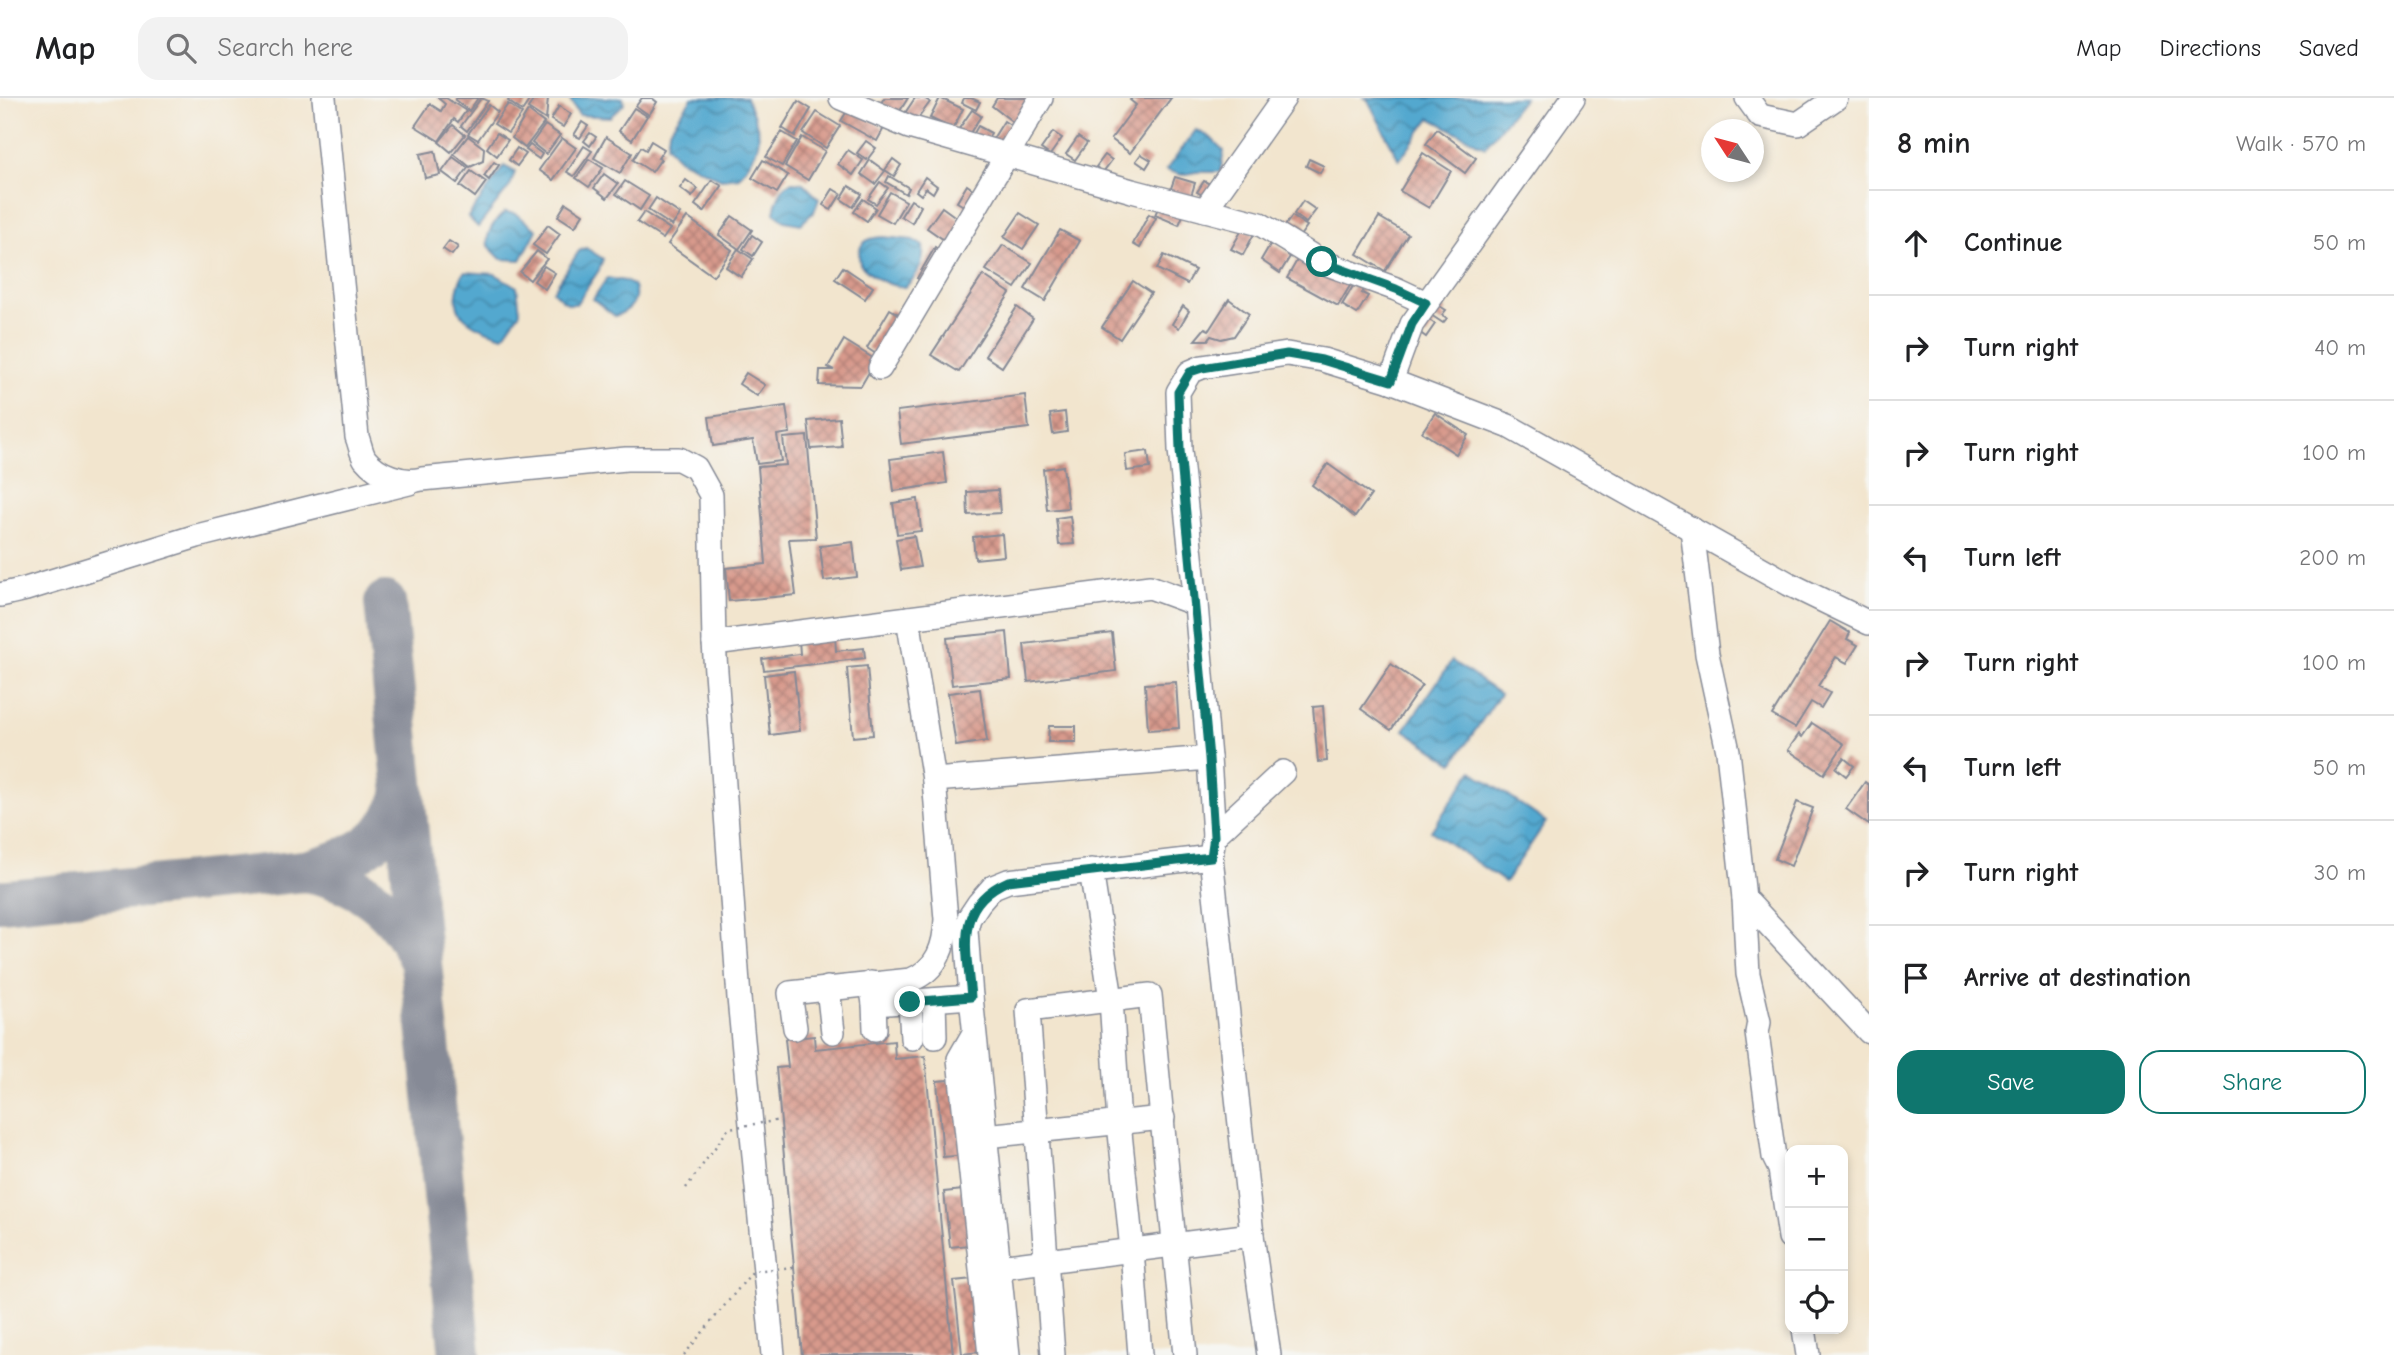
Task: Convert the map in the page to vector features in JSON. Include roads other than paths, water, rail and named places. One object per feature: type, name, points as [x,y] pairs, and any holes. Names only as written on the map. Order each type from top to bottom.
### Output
[{"type":"street","points":[[324,98],[357,437],[364,458],[383,473],[409,482]]},
{"type":"street","points":[[841,98],[909,127],[1260,225],[1322,262],[1426,303]]},
{"type":"street","points":[[880,368],[1041,98]]},
{"type":"street","points":[[1205,210],[1284,98]]},
{"type":"street","points":[[1391,381],[1412,324],[1573,98]]},
{"type":"street","points":[[1748,98],[1760,116],[1798,124],[1836,98]]},
{"type":"street","points":[[1269,1355],[1252,1235],[1213,846],[1209,758],[1180,450],[1178,392],[1190,372],[1287,354],[1322,360],[1391,381],[1508,426],[1790,584],[1869,623]]},
{"type":"street","points":[[0,595],[197,536],[422,479],[626,459],[679,459],[696,468],[711,495],[715,643],[739,998],[774,1355]]},
{"type":"street","points":[[1692,529],[1707,654],[1728,751],[1744,898],[1748,974],[1759,1022],[1757,1033],[1774,1157],[1780,1169],[1786,1208]]},
{"type":"street","points":[[715,643],[1150,587],[1196,604]]},
{"type":"street","points":[[873,994],[925,975],[939,953],[945,937],[946,919],[934,780],[908,618]]},
{"type":"street","points":[[934,780],[1209,758]]},
{"type":"street","points":[[1008,1355],[974,1033],[966,930],[969,918],[993,887],[1008,881],[1091,870],[1213,846],[1283,772]]},
{"type":"street","points":[[1091,870],[1111,999],[1140,1355]]},
{"type":"street","points":[[1744,898],[1869,1032]]},
{"type":"street","points":[[828,988],[833,1032]]},
{"type":"street","points":[[794,1028],[790,993],[828,988],[910,1002],[971,997]]},
{"type":"street","points":[[873,994],[875,1029]]},
{"type":"street","points":[[1053,1355],[1028,1010],[1150,995],[1185,1355]]},
{"type":"street","points":[[910,1002],[924,1038],[934,1000]]},
{"type":"street","points":[[974,1033],[959,1059],[990,1355]]},
{"type":"street","points":[[985,1136],[1164,1118]]},
{"type":"street","points":[[999,1267],[1252,1235]]},
{"type":"street","points":[[1805,1334],[1808,1355]]},
{"type":"water","points":[[569,98],[623,98],[624,104],[610,117],[579,115]]},
{"type":"water","points":[[692,98],[746,98],[756,122],[759,139],[753,156],[739,177],[721,179],[678,159],[667,145],[669,131]]},
{"type":"water","points":[[1365,98],[1524,98],[1485,147],[1430,118],[1399,160]]},
{"type":"water","points":[[1196,130],[1210,137],[1224,151],[1220,172],[1182,175],[1166,170]]},
{"type":"water","points":[[504,166],[515,172],[510,186],[478,227],[468,217]]},
{"type":"water","points":[[791,182],[803,183],[819,199],[814,212],[801,224],[785,221],[774,213],[780,195]]},
{"type":"water","points":[[505,212],[516,214],[537,230],[521,260],[501,259],[488,246],[492,227]]},
{"type":"water","points":[[883,237],[913,240],[923,246],[919,268],[905,287],[880,280],[860,264],[859,251],[863,243]]},
{"type":"water","points":[[586,248],[603,259],[599,270],[576,304],[569,304],[553,291],[579,251]]},
{"type":"water","points":[[464,272],[495,274],[517,287],[520,312],[503,336],[478,327],[462,315],[456,297]]},
{"type":"water","points":[[607,278],[625,281],[634,286],[635,297],[632,305],[615,316],[593,299]]},
{"type":"water","points":[[1452,661],[1500,694],[1453,763],[1404,730]]},
{"type":"water","points":[[1472,771],[1546,822],[1505,882],[1431,831]]}]
